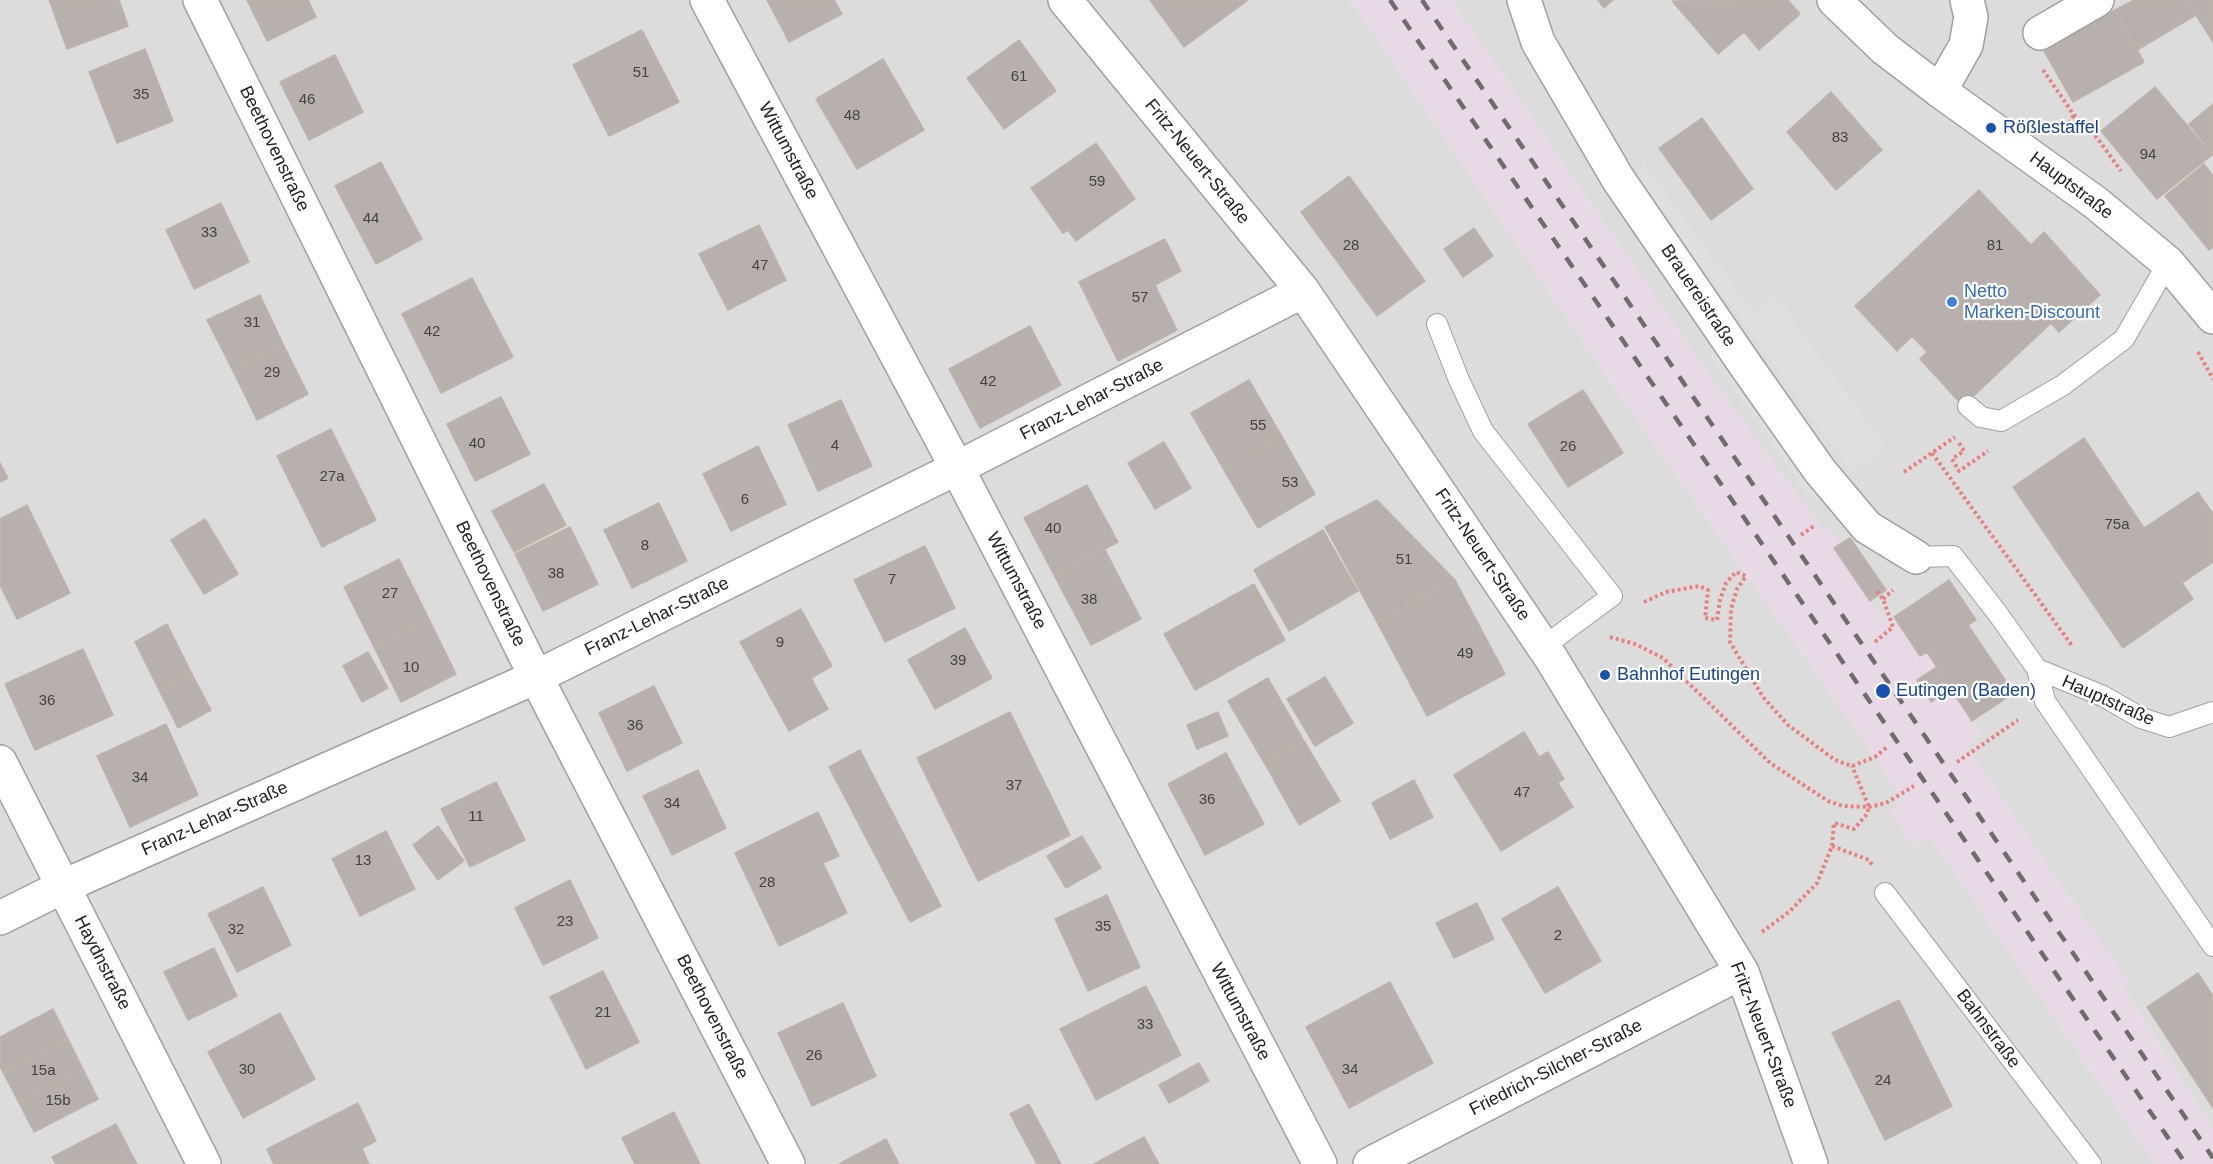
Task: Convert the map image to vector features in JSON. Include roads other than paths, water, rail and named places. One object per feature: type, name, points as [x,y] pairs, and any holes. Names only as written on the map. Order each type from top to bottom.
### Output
[{"type":"street","name":"Beethovenstraße","points":[[200,0],[536,677],[788,1164]]},
{"type":"street","name":"Wittumstraße","points":[[707,0],[957,468],[1320,1164]]},
{"type":"street","name":"Fritz-Neuert-Straße","points":[[1065,0],[1303,291],[1543,647],[1736,960],[1811,1164]]},
{"type":"street","name":"Brauereistraße","points":[[1524,0],[1538,42],[1618,180],[1746,366],[1820,471],[1867,528],[1916,557]]},
{"type":"street","name":"Hauptstraße","points":[[1834,0],[1885,49],[2096,203],[2168,263],[2213,317]]},
{"type":"street","points":[[1940,91],[1966,45],[1971,17],[1968,0]]},
{"type":"street","points":[[2038,47],[2097,0]]},
{"type":"street","name":"Franz-Lehar-Straße","points":[[0,918],[64,886],[536,677],[957,468],[1303,291]]},
{"type":"street","name":"Haydnstraße","points":[[0,762],[204,1164]]},
{"type":"street","name":"Friedrich-Silcher-Straße","points":[[1370,1164],[1736,960]]},
{"type":"lane","points":[[1968,406],[1981,417],[2001,421],[2063,385],[2124,339],[2168,263]]},
{"type":"lane","points":[[1437,324],[1459,380],[1484,430],[1612,596],[1543,647]]},
{"type":"lane","points":[[1916,557],[1953,556],[2037,669],[2045,701],[2213,946]]},
{"type":"lane","name":"Hauptstraße","points":[[2037,669],[2103,696],[2141,718],[2169,727],[2213,712]]},
{"type":"lane","name":"Bahnstraße","points":[[1885,893],[2091,1164]]},
{"type":"railway","points":[[1390,0],[2186,1164]]},
{"type":"railway","points":[[1422,0],[2213,1158]]},
{"type":"place","name":"Rößlestaffel","points":[[1991,128]]},
{"type":"place","name":"Netto Marken-Discount","points":[[1952,302]]},
{"type":"place","name":"Bahnhof Eutingen","points":[[1605,675]]},
{"type":"place","name":"Eutingen (Baden)","points":[[1883,691]]}]
